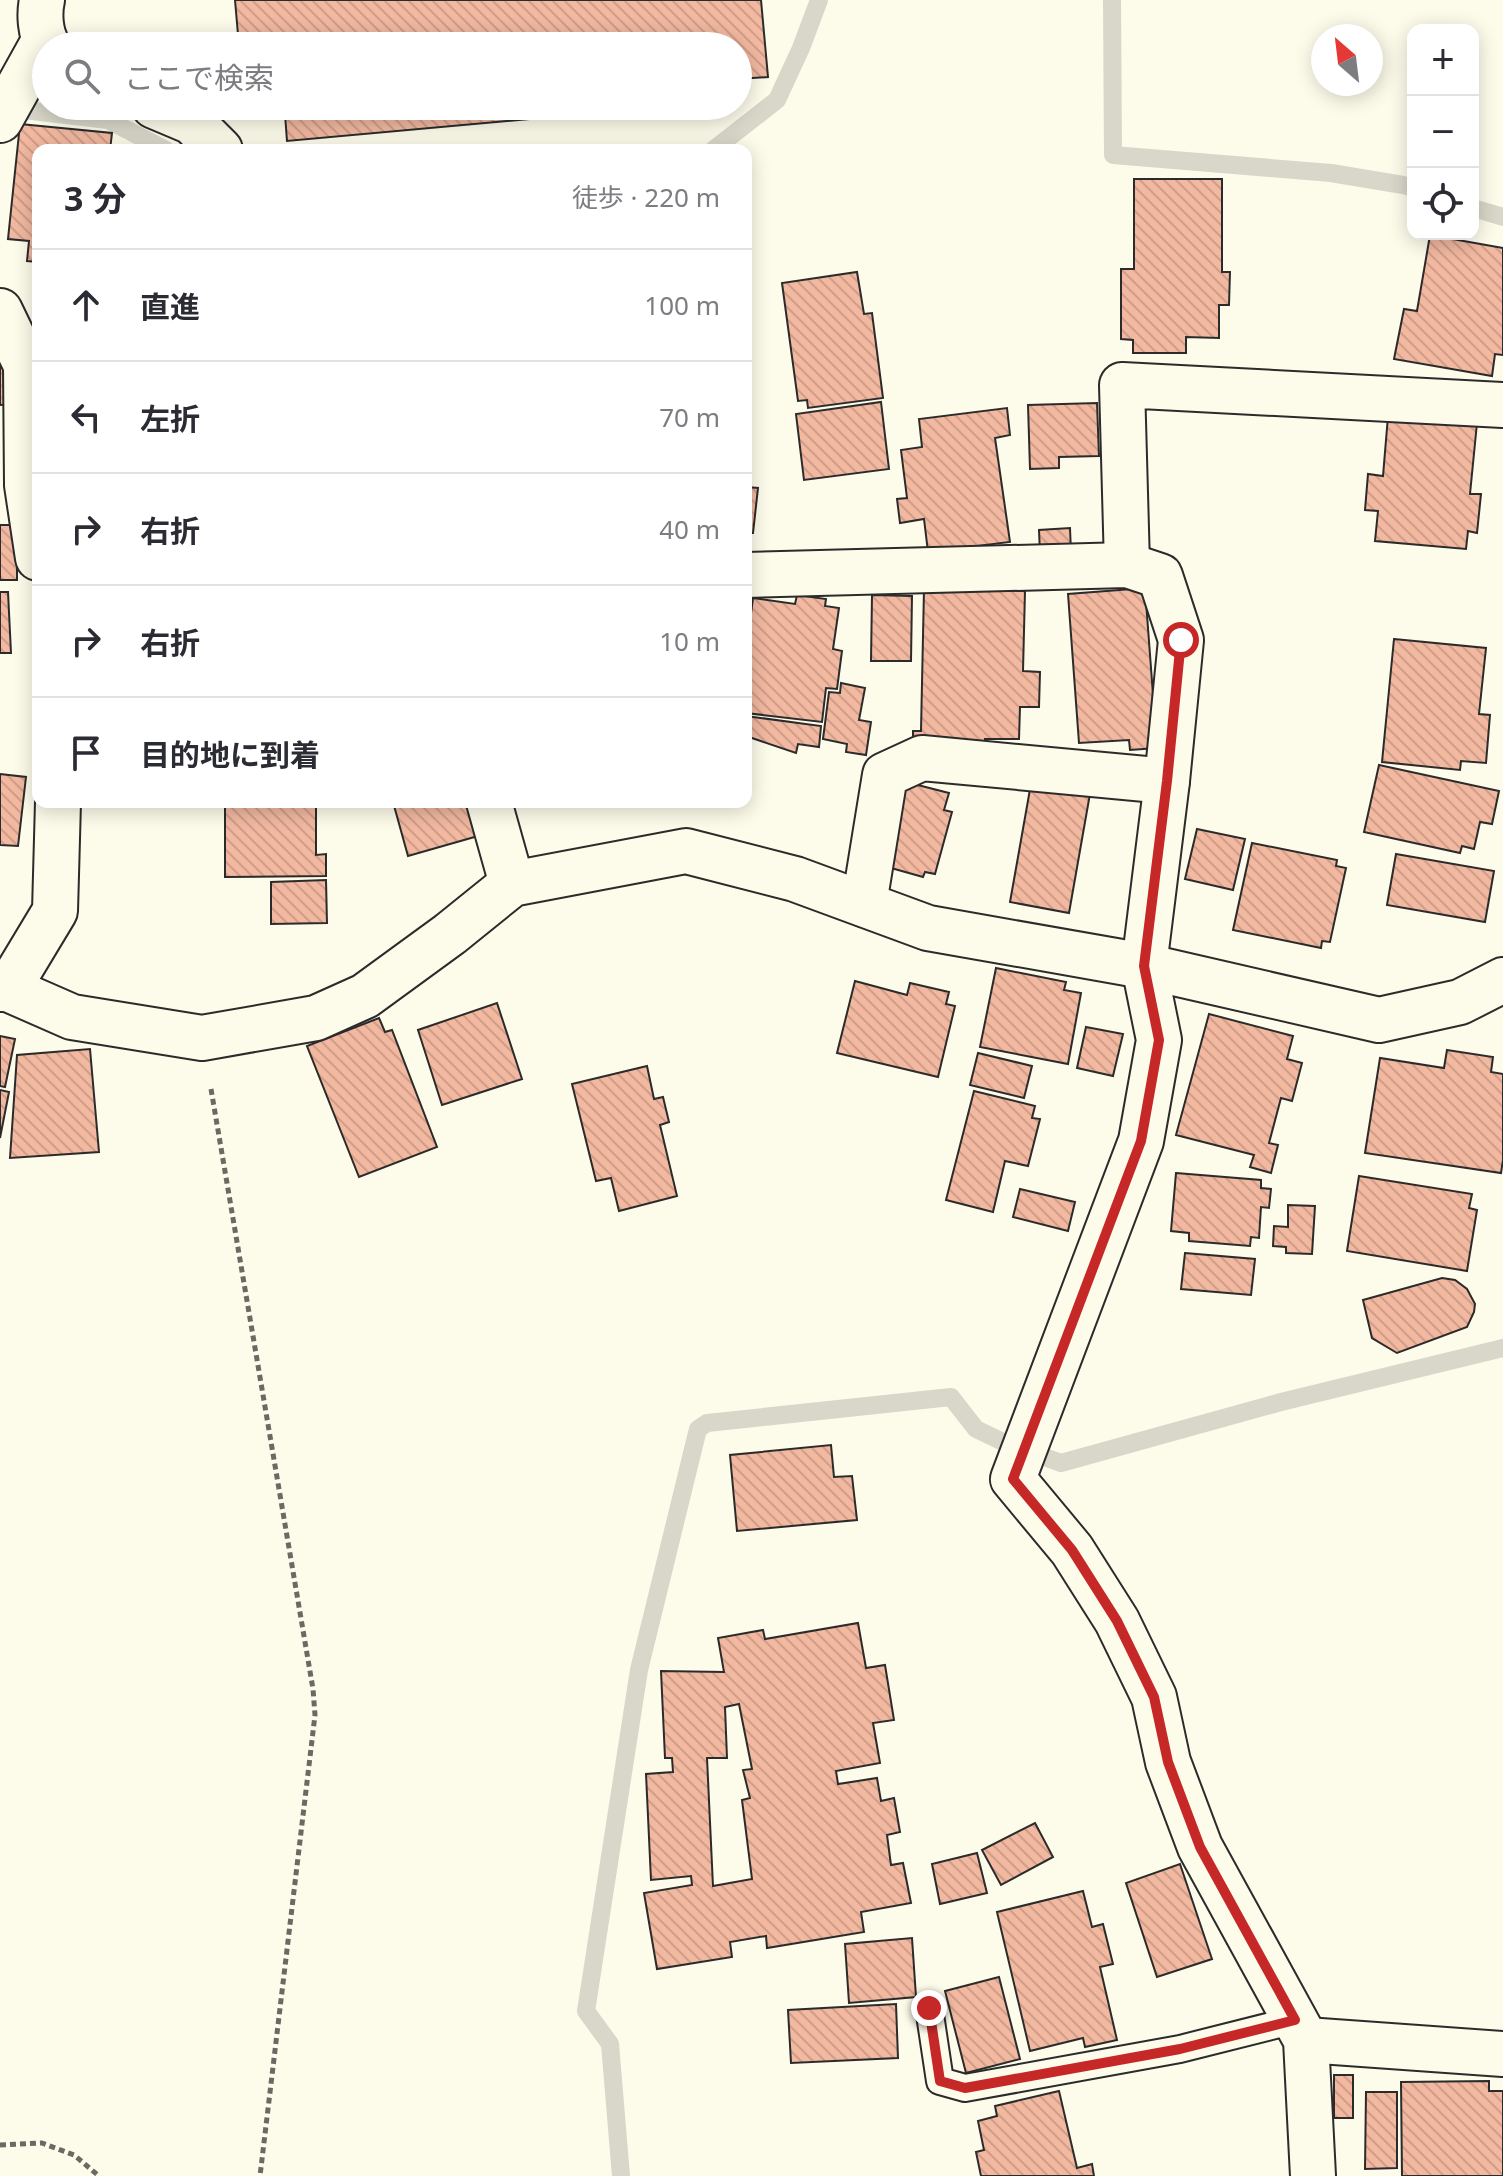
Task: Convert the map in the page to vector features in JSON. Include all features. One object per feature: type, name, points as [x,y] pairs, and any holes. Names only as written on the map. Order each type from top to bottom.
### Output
[{"type":"street","points":[[0,120],[32,55]]},
{"type":"street","points":[[187,120],[214,144]]},
{"type":"street","points":[[0,311],[32,364],[27,485],[32,518]]},
{"type":"street","points":[[1127,565],[1122,385],[1503,405]]},
{"type":"street","points":[[752,575],[1127,565],[1160,576],[1181,640],[1144,966],[1159,1040],[1141,1141],[1013,1479],[1072,1550],[1117,1621],[1154,1697],[1168,1762],[1200,1847],[1300,2030],[1313,2176]]},
{"type":"street","points":[[864,904],[885,775],[922,758],[1167,781]]},
{"type":"street","points":[[58,808],[55,911],[4,989],[72,1017],[202,1038],[316,1018],[365,996],[512,884],[686,851],[795,879],[928,928],[1144,966],[1379,1020],[1460,1002],[1503,980]]},
{"type":"street","points":[[491,808],[512,884]]},
{"type":"street","points":[[1300,2030],[1503,2054]]},
{"type":"lane","points":[[929,2008],[940,2081],[965,2088],[1300,2030]]},
{"type":"path","points":[[202,1038],[315,1715],[260,2176]]},
{"type":"path","points":[[0,2145],[42,2143],[74,2155],[99,2176]]},
{"type":"building","points":[[235,0],[761,0],[768,77],[752,78],[752,32],[238,32]]},
{"type":"building","points":[[285,120],[518,120],[287,141]]},
{"type":"building","points":[[20,124],[112,133],[111,144],[32,144],[32,261],[27,261],[29,241],[8,239]]},
{"type":"building","points":[[1134,179],[1222,179],[1222,272],[1230,272],[1229,305],[1219,305],[1219,338],[1186,337],[1186,353],[1133,353],[1133,340],[1121,339],[1121,269],[1134,269]]},
{"type":"building","points":[[1429,240],[1458,240],[1503,248],[1503,355],[1495,354],[1492,376],[1394,359],[1404,309],[1417,311]]},
{"type":"building","points":[[857,272],[864,314],[872,313],[883,398],[808,408],[807,400],[798,401],[782,283]]},
{"type":"building","points":[[0,354],[10,404],[0,405]]},
{"type":"building","points":[[881,402],[889,469],[804,480],[796,414]]},
{"type":"building","points":[[1097,403],[1099,456],[1059,457],[1059,468],[1030,469],[1028,405]]},
{"type":"building","points":[[1007,408],[1010,435],[995,438],[1010,542],[928,552],[924,519],[900,523],[897,499],[907,498],[901,450],[922,447],[919,419]]},
{"type":"building","points":[[1388,416],[1477,423],[1470,494],[1481,494],[1477,533],[1468,531],[1466,549],[1375,541],[1378,511],[1365,510],[1368,474],[1383,476]]},
{"type":"building","points":[[752,488],[758,488],[752,533]]},
{"type":"building","points":[[0,525],[17,525],[17,580],[0,580]]},
{"type":"building","points":[[1070,528],[1071,552],[1040,554],[1039,530]]},
{"type":"building","points":[[1145,588],[1157,748],[1130,750],[1129,740],[1079,743],[1068,594]]},
{"type":"building","points":[[924,589],[1025,591],[1023,671],[1040,672],[1039,707],[1020,707],[1019,739],[985,739],[984,756],[913,755],[913,731],[921,731]]},
{"type":"building","points":[[0,592],[8,592],[11,653],[0,653]]},
{"type":"building","points":[[797,595],[826,599],[825,606],[839,608],[833,649],[842,651],[837,689],[826,688],[822,722],[752,714],[753,598],[795,604]]},
{"type":"building","points":[[872,595],[912,596],[911,661],[871,661]]},
{"type":"building","points":[[1394,639],[1486,648],[1479,714],[1490,715],[1486,763],[1461,761],[1460,770],[1382,762]]},
{"type":"building","points":[[841,683],[865,688],[859,720],[871,722],[866,755],[846,752],[847,744],[823,739],[829,692],[840,693]]},
{"type":"building","points":[[752,717],[821,726],[819,747],[798,744],[796,753],[752,738]]},
{"type":"building","points":[[1379,765],[1499,791],[1492,824],[1480,822],[1474,849],[1462,846],[1460,853],[1364,832]]},
{"type":"building","points":[[0,774],[26,777],[18,846],[0,845]]},
{"type":"building","points":[[1032,778],[1091,788],[1069,913],[1010,902]]},
{"type":"building","points":[[906,782],[949,793],[944,810],[952,812],[935,874],[925,872],[923,877],[884,866]]},
{"type":"building","points":[[225,808],[316,808],[316,855],[326,854],[326,876],[225,877]]},
{"type":"building","points":[[395,808],[471,808],[478,836],[408,856]]},
{"type":"building","points":[[1197,829],[1245,839],[1233,890],[1185,879]]},
{"type":"building","points":[[1252,843],[1337,860],[1336,866],[1346,868],[1330,942],[1322,941],[1321,948],[1233,930]]},
{"type":"building","points":[[1396,854],[1494,871],[1485,922],[1387,905]]},
{"type":"building","points":[[326,880],[327,923],[271,924],[271,882]]},
{"type":"building","points":[[996,968],[1066,982],[1064,990],[1081,993],[1068,1064],[980,1047]]},
{"type":"building","points":[[855,981],[907,995],[910,983],[949,992],[946,1004],[955,1006],[938,1077],[837,1053]]},
{"type":"building","points":[[497,1003],[522,1079],[442,1105],[418,1030]]},
{"type":"building","points":[[1209,1014],[1293,1036],[1287,1059],[1302,1063],[1292,1101],[1281,1098],[1269,1143],[1278,1145],[1271,1173],[1250,1167],[1254,1155],[1176,1135]]},
{"type":"building","points":[[379,1018],[385,1032],[392,1030],[437,1147],[359,1177],[307,1046]]},
{"type":"building","points":[[1086,1027],[1123,1034],[1113,1076],[1077,1068]]},
{"type":"building","points":[[0,1036],[15,1039],[5,1087],[0,1086]]},
{"type":"building","points":[[90,1049],[99,1152],[10,1158],[17,1055]]},
{"type":"building","points":[[1447,1050],[1493,1057],[1491,1072],[1503,1074],[1501,1173],[1365,1153],[1380,1058],[1444,1068]]},
{"type":"building","points":[[978,1053],[1032,1066],[1024,1098],[970,1085]]},
{"type":"building","points":[[647,1066],[654,1099],[663,1097],[669,1122],[660,1125],[677,1196],[619,1211],[611,1178],[596,1181],[572,1084]]},
{"type":"building","points":[[0,1090],[9,1092],[0,1138]]},
{"type":"building","points":[[974,1091],[1035,1106],[1032,1118],[1040,1119],[1028,1166],[1005,1161],[993,1212],[946,1200]]},
{"type":"building","points":[[1176,1173],[1261,1180],[1261,1188],[1271,1189],[1269,1208],[1261,1207],[1259,1238],[1251,1237],[1250,1246],[1189,1241],[1189,1233],[1171,1231]]},
{"type":"building","points":[[1359,1176],[1472,1194],[1469,1208],[1477,1210],[1467,1271],[1347,1251]]},
{"type":"building","points":[[1020,1189],[1075,1202],[1068,1231],[1013,1217]]},
{"type":"building","points":[[1288,1205],[1315,1206],[1312,1254],[1286,1253],[1286,1247],[1273,1246],[1274,1226],[1288,1227]]},
{"type":"building","points":[[1185,1253],[1255,1259],[1251,1295],[1181,1289]]},
{"type":"building","points":[[1442,1278],[1455,1280],[1467,1289],[1475,1304],[1467,1327],[1397,1353],[1372,1338],[1363,1300]]},
{"type":"building","points":[[831,1445],[834,1477],[852,1476],[857,1520],[737,1531],[730,1455]]},
{"type":"building","points":[[858,1623],[866,1668],[885,1665],[894,1720],[873,1723],[880,1763],[836,1771],[838,1784],[877,1778],[881,1801],[894,1798],[900,1832],[887,1835],[891,1865],[903,1863],[911,1903],[861,1912],[864,1932],[767,1948],[766,1936],[730,1942],[732,1957],[657,1969],[644,1893],[692,1885],[691,1876],[651,1880],[646,1774],[673,1772],[672,1758],[665,1758],[661,1671],[724,1672],[718,1638],[763,1630],[765,1639]],"holes":[[[739,1704],[752,1769],[743,1770],[750,1798],[742,1800],[752,1879],[713,1886],[707,1758],[727,1758],[725,1707]]]},
{"type":"building","points":[[1035,1823],[1053,1857],[1001,1885],[982,1850]]},
{"type":"building","points":[[977,1853],[987,1893],[940,1904],[932,1864]]},
{"type":"building","points":[[1180,1864],[1212,1959],[1157,1977],[1126,1883]]},
{"type":"building","points":[[1083,1891],[1092,1927],[1103,1924],[1113,1964],[1100,1967],[1117,2040],[1085,2047],[1083,2038],[1030,2051],[997,1912]]},
{"type":"building","points":[[912,1938],[916,1997],[849,2003],[845,1944]]},
{"type":"building","points":[[999,1977],[1020,2059],[966,2073],[945,1991]]},
{"type":"building","points":[[896,2004],[898,2058],[791,2063],[788,2010]]},
{"type":"building","points":[[1334,2075],[1353,2075],[1353,2118],[1334,2118]]},
{"type":"building","points":[[1489,2081],[1489,2091],[1503,2091],[1503,2176],[1402,2176],[1401,2082]]},
{"type":"building","points":[[1059,2091],[1077,2168],[1092,2164],[1094,2176],[981,2176],[976,2152],[984,2150],[978,2121],[997,2116],[995,2106]]},
{"type":"building","points":[[1366,2092],[1397,2092],[1397,2168],[1365,2169]]},
{"type":"waterway","points":[[752,120],[777,100],[819,0]]},
{"type":"waterway","points":[[1112,0],[1113,155],[1331,173],[1407,186]]},
{"type":"waterway","points":[[7,108],[32,111]]},
{"type":"waterway","points":[[108,120],[154,144]]},
{"type":"waterway","points":[[721,144],[751,120]]},
{"type":"waterway","points":[[1479,210],[1503,217]]},
{"type":"waterway","points":[[621,2176],[610,2044],[586,2011],[639,1670],[698,1429],[707,1423],[951,1397],[976,1429],[1061,1463],[1281,1402],[1503,1348]]},
{"type":"route","points":[[929,2008],[940,2081],[965,2088],[1180,2049],[1295,2020],[1200,1847],[1168,1762],[1154,1697],[1117,1621],[1072,1550],[1013,1479],[1141,1141],[1159,1040],[1144,966],[1181,640]]}]
